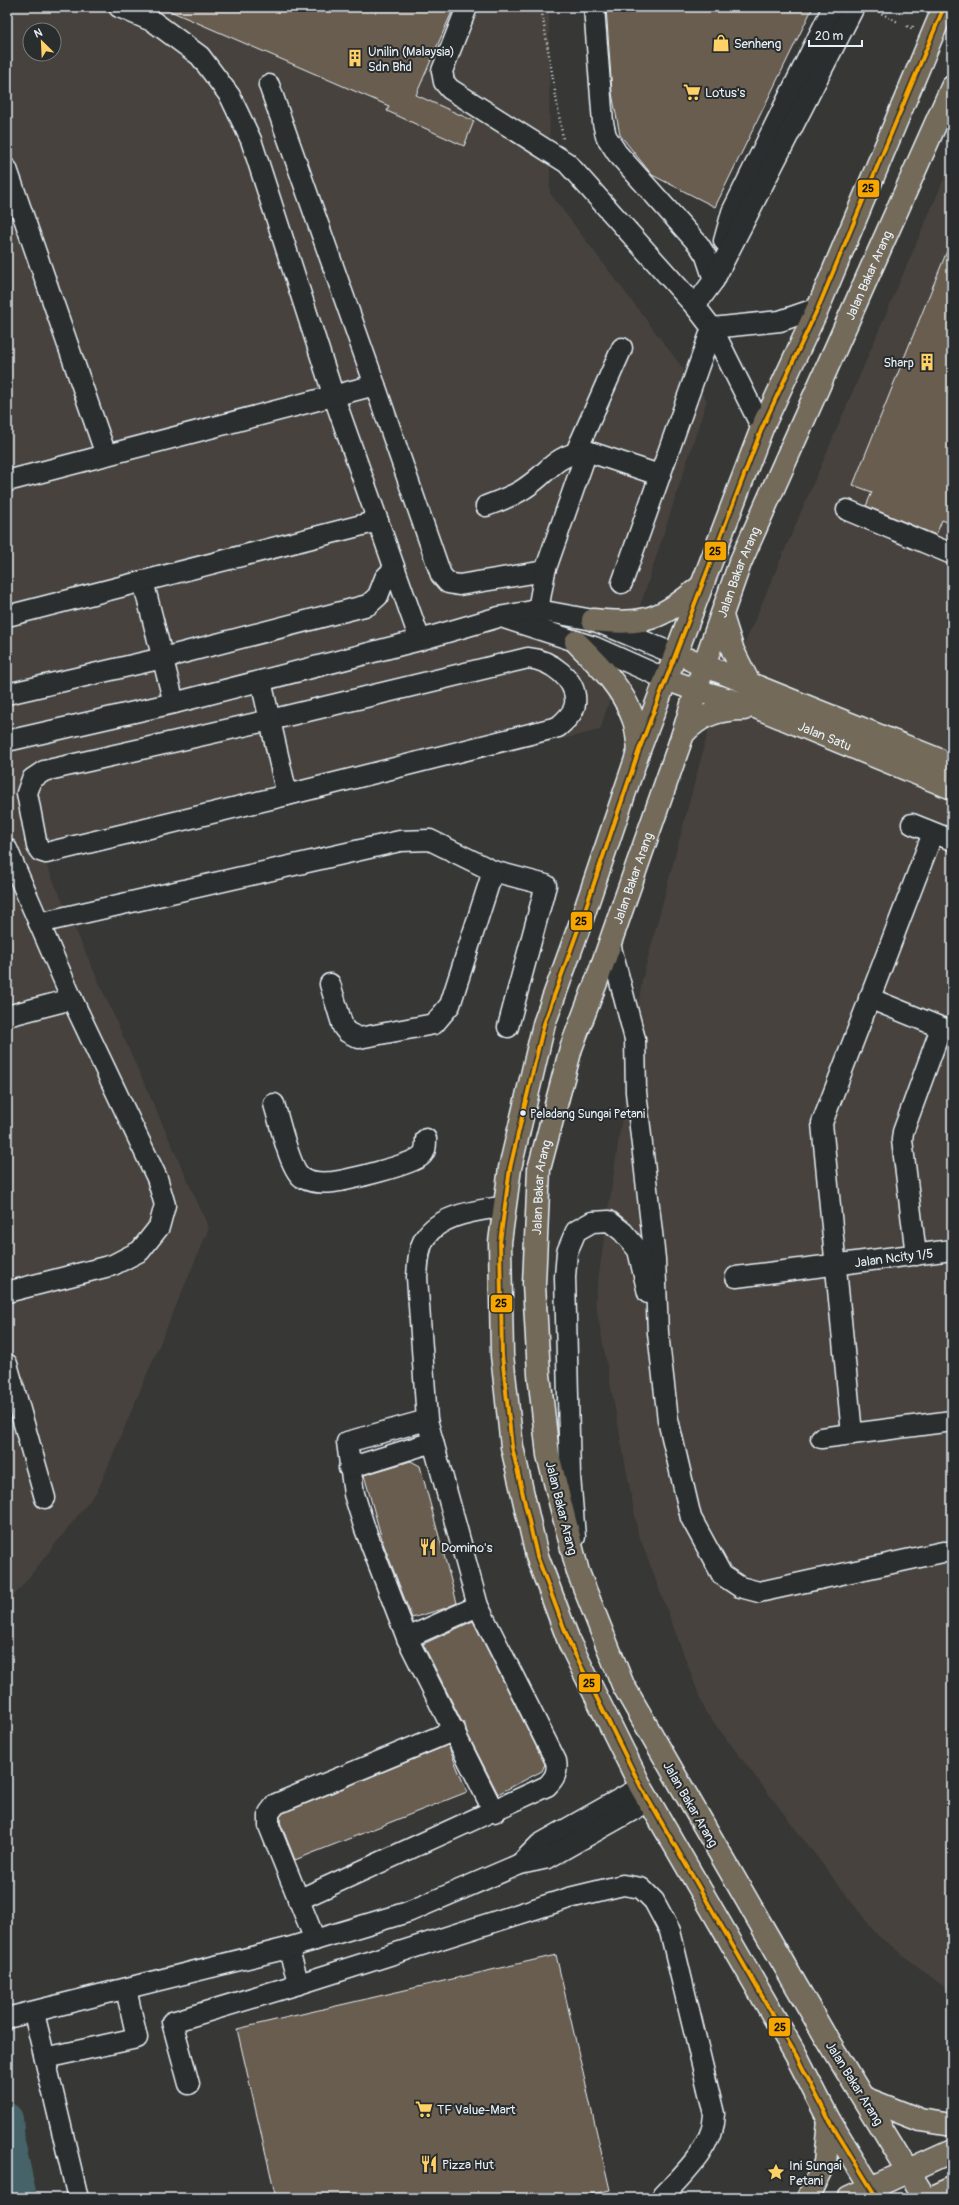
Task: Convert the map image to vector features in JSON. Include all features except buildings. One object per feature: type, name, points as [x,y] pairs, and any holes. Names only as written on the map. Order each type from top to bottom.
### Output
[{"type":"main road","points":[[874,2193],[829,2120],[796,2055],[645,1794],[570,1644],[537,1556],[512,1447],[502,1355],[500,1242],[510,1168],[544,1024],[583,916],[639,750],[666,679],[677,655],[700,587],[762,428],[818,308],[944,7]]},
{"type":"main road","name":"Jalan Bakar Arang","points":[[924,2198],[824,2034],[623,1685],[578,1572],[548,1455],[539,1374],[534,1284],[539,1169],[571,1048],[610,944],[683,734],[704,665],[740,563],[952,87]]},
{"type":"main road","points":[[593,620],[621,623],[650,620],[674,608],[700,587]]},
{"type":"main road","points":[[722,616],[733,650],[749,683]]},
{"type":"main road","points":[[576,642],[602,667],[621,691],[634,719],[639,750]]},
{"type":"main road","name":"Jalan Satu","points":[[677,655],[952,765]]},
{"type":"main road","name":"Jalan Satu","points":[[666,679],[696,690],[758,708],[952,788]]},
{"type":"main road","points":[[683,734],[698,720],[717,711],[729,708],[758,708]]},
{"type":"main road","points":[[864,2098],[920,2120],[952,2125]]},
{"type":"main road","points":[[808,2198],[825,2164],[829,2120]]},
{"type":"main road","points":[[849,2198],[874,2193],[908,2171],[952,2151]]},
{"type":"main road","points":[[932,2198],[952,2189]]},
{"type":"street","points":[[119,7],[154,22],[200,56],[230,96],[251,140],[334,397],[420,640]]},
{"type":"street","points":[[467,7],[442,72],[444,82],[450,89],[567,163],[695,306],[712,328],[762,428]]},
{"type":"street","points":[[594,7],[603,122],[606,136],[617,153],[699,244],[706,256],[714,280]]},
{"type":"street","points":[[695,306],[714,280],[822,51],[835,17],[854,7]]},
{"type":"street","points":[[270,84],[441,575],[448,583],[459,585],[545,571]]},
{"type":"street","points":[[7,169],[106,456]]},
{"type":"street","points":[[712,328],[780,321],[818,308]]},
{"type":"street","points":[[622,583],[712,328]]},
{"type":"street","points":[[538,610],[545,571],[581,452],[622,348]]},
{"type":"street","points":[[7,481],[334,397],[375,385]]},
{"type":"street","points":[[486,506],[524,489],[537,480],[557,460],[581,452],[659,475]]},
{"type":"street","points":[[846,510],[952,554]]},
{"type":"street","points":[[7,616],[378,521]]},
{"type":"street","points":[[7,694],[163,658],[368,605],[378,596],[384,578],[394,569]]},
{"type":"street","points":[[143,581],[174,703]]},
{"type":"street","points":[[7,741],[174,703],[420,640],[499,617],[538,610],[593,620],[677,655]]},
{"type":"street","points":[[499,617],[594,647],[666,679]]},
{"type":"street","points":[[528,658],[536,658],[562,672],[573,687],[575,705],[568,718],[558,727],[287,796],[46,853],[40,851],[37,846],[27,793],[32,779],[44,771],[270,720],[528,658]]},
{"type":"street","points":[[261,681],[287,796]]},
{"type":"street","points":[[912,824],[952,840]]},
{"type":"street","points":[[852,1434],[822,1123],[933,832]]},
{"type":"street","points":[[39,923],[400,840],[430,840],[493,870],[546,885],[508,1027]]},
{"type":"street","points":[[7,1292],[113,1265],[140,1250],[159,1227],[165,1205],[157,1178],[72,999],[9,858]]},
{"type":"street","points":[[330,984],[343,1027],[347,1032],[359,1038],[434,1024],[450,1005],[493,870]]},
{"type":"street","points":[[610,944],[635,1039],[636,1092],[656,1259],[658,1333],[668,1420],[691,1518],[722,1575],[740,1587],[759,1592],[943,1552],[952,1552]]},
{"type":"street","points":[[869,998],[947,1030],[903,1132],[902,1140],[916,1255]]},
{"type":"street","points":[[7,1016],[72,999]]},
{"type":"street","points":[[274,1104],[295,1168],[302,1178],[315,1182],[334,1182],[410,1162],[422,1156],[425,1150],[426,1139]]},
{"type":"street","points":[[298,1900],[494,1812],[547,1786],[554,1779],[558,1770],[556,1761],[478,1606],[427,1420],[417,1277],[418,1256],[425,1238],[440,1223],[456,1216],[505,1206]]},
{"type":"street","points":[[578,1572],[570,1476],[565,1277],[567,1252],[576,1231],[592,1222],[609,1221],[623,1232],[638,1250],[658,1333]]},
{"type":"street","name":"Jalan Ncity 1/5","points":[[736,1278],[952,1250]]},
{"type":"street","points":[[7,1364],[45,1498]]},
{"type":"street","points":[[427,1420],[347,1442],[349,1468],[354,1494],[365,1529],[408,1638],[455,1730],[494,1812]]},
{"type":"street","points":[[821,1438],[952,1422]]},
{"type":"street","points":[[349,1468],[433,1442]]},
{"type":"street","points":[[408,1638],[478,1606]]},
{"type":"street","points":[[315,1940],[269,1826],[269,1813],[276,1804],[455,1730]]},
{"type":"street","points":[[78,2198],[45,2058],[20,2016],[288,1948],[408,1912],[520,1864],[548,1858],[645,1794]]},
{"type":"street","points":[[189,2084],[172,2022],[299,1984],[569,1898],[622,1884],[642,1888],[654,1901],[670,1931],[714,2114],[714,2126],[710,2139],[682,2175],[661,2198]]},
{"type":"street","points":[[288,1948],[299,1984]]},
{"type":"street","points":[[45,2058],[137,2038],[126,1989]]},
{"type":"path","points":[[541,7],[567,163]]},
{"type":"path","points":[[869,7],[898,22]]},
{"type":"path","points":[[906,26],[912,28]]},
{"type":"shaded area","points":[[7,7],[549,7],[550,193],[707,400],[600,730],[46,864],[209,1228],[98,1490],[7,1605]]},
{"type":"shaded area","points":[[952,160],[952,1993],[877,1935],[705,1711],[638,1533],[595,1301],[642,980],[710,724]]},
{"type":"waterway","points":[[7,2119],[9,2142],[21,2198]]},
{"type":"transit line","name":"25","points":[[877,2198],[829,2120],[796,2055],[641,1787],[570,1644],[537,1556],[512,1447],[502,1355],[500,1242],[510,1168],[544,1024],[583,916],[639,750],[762,428],[818,308],[944,7]]},
{"type":"place","name":"Senheng","points":[[721,43]]},
{"type":"place","name":"Unilin (Malaysia) Sdn Bhd","points":[[355,58]]},
{"type":"place","name":"Lotus's","points":[[692,92]]},
{"type":"place","name":"Sharp","points":[[927,362]]},
{"type":"place","name":"Peladang Sungai Petani","points":[[523,1113]]},
{"type":"place","name":"Domino's","points":[[428,1547]]},
{"type":"place","name":"TF Value-Mart","points":[[424,2109]]},
{"type":"place","name":"Pizza Hut","points":[[429,2164]]},
{"type":"place","name":"Ini Sungai Petani","points":[[776,2172]]}]
